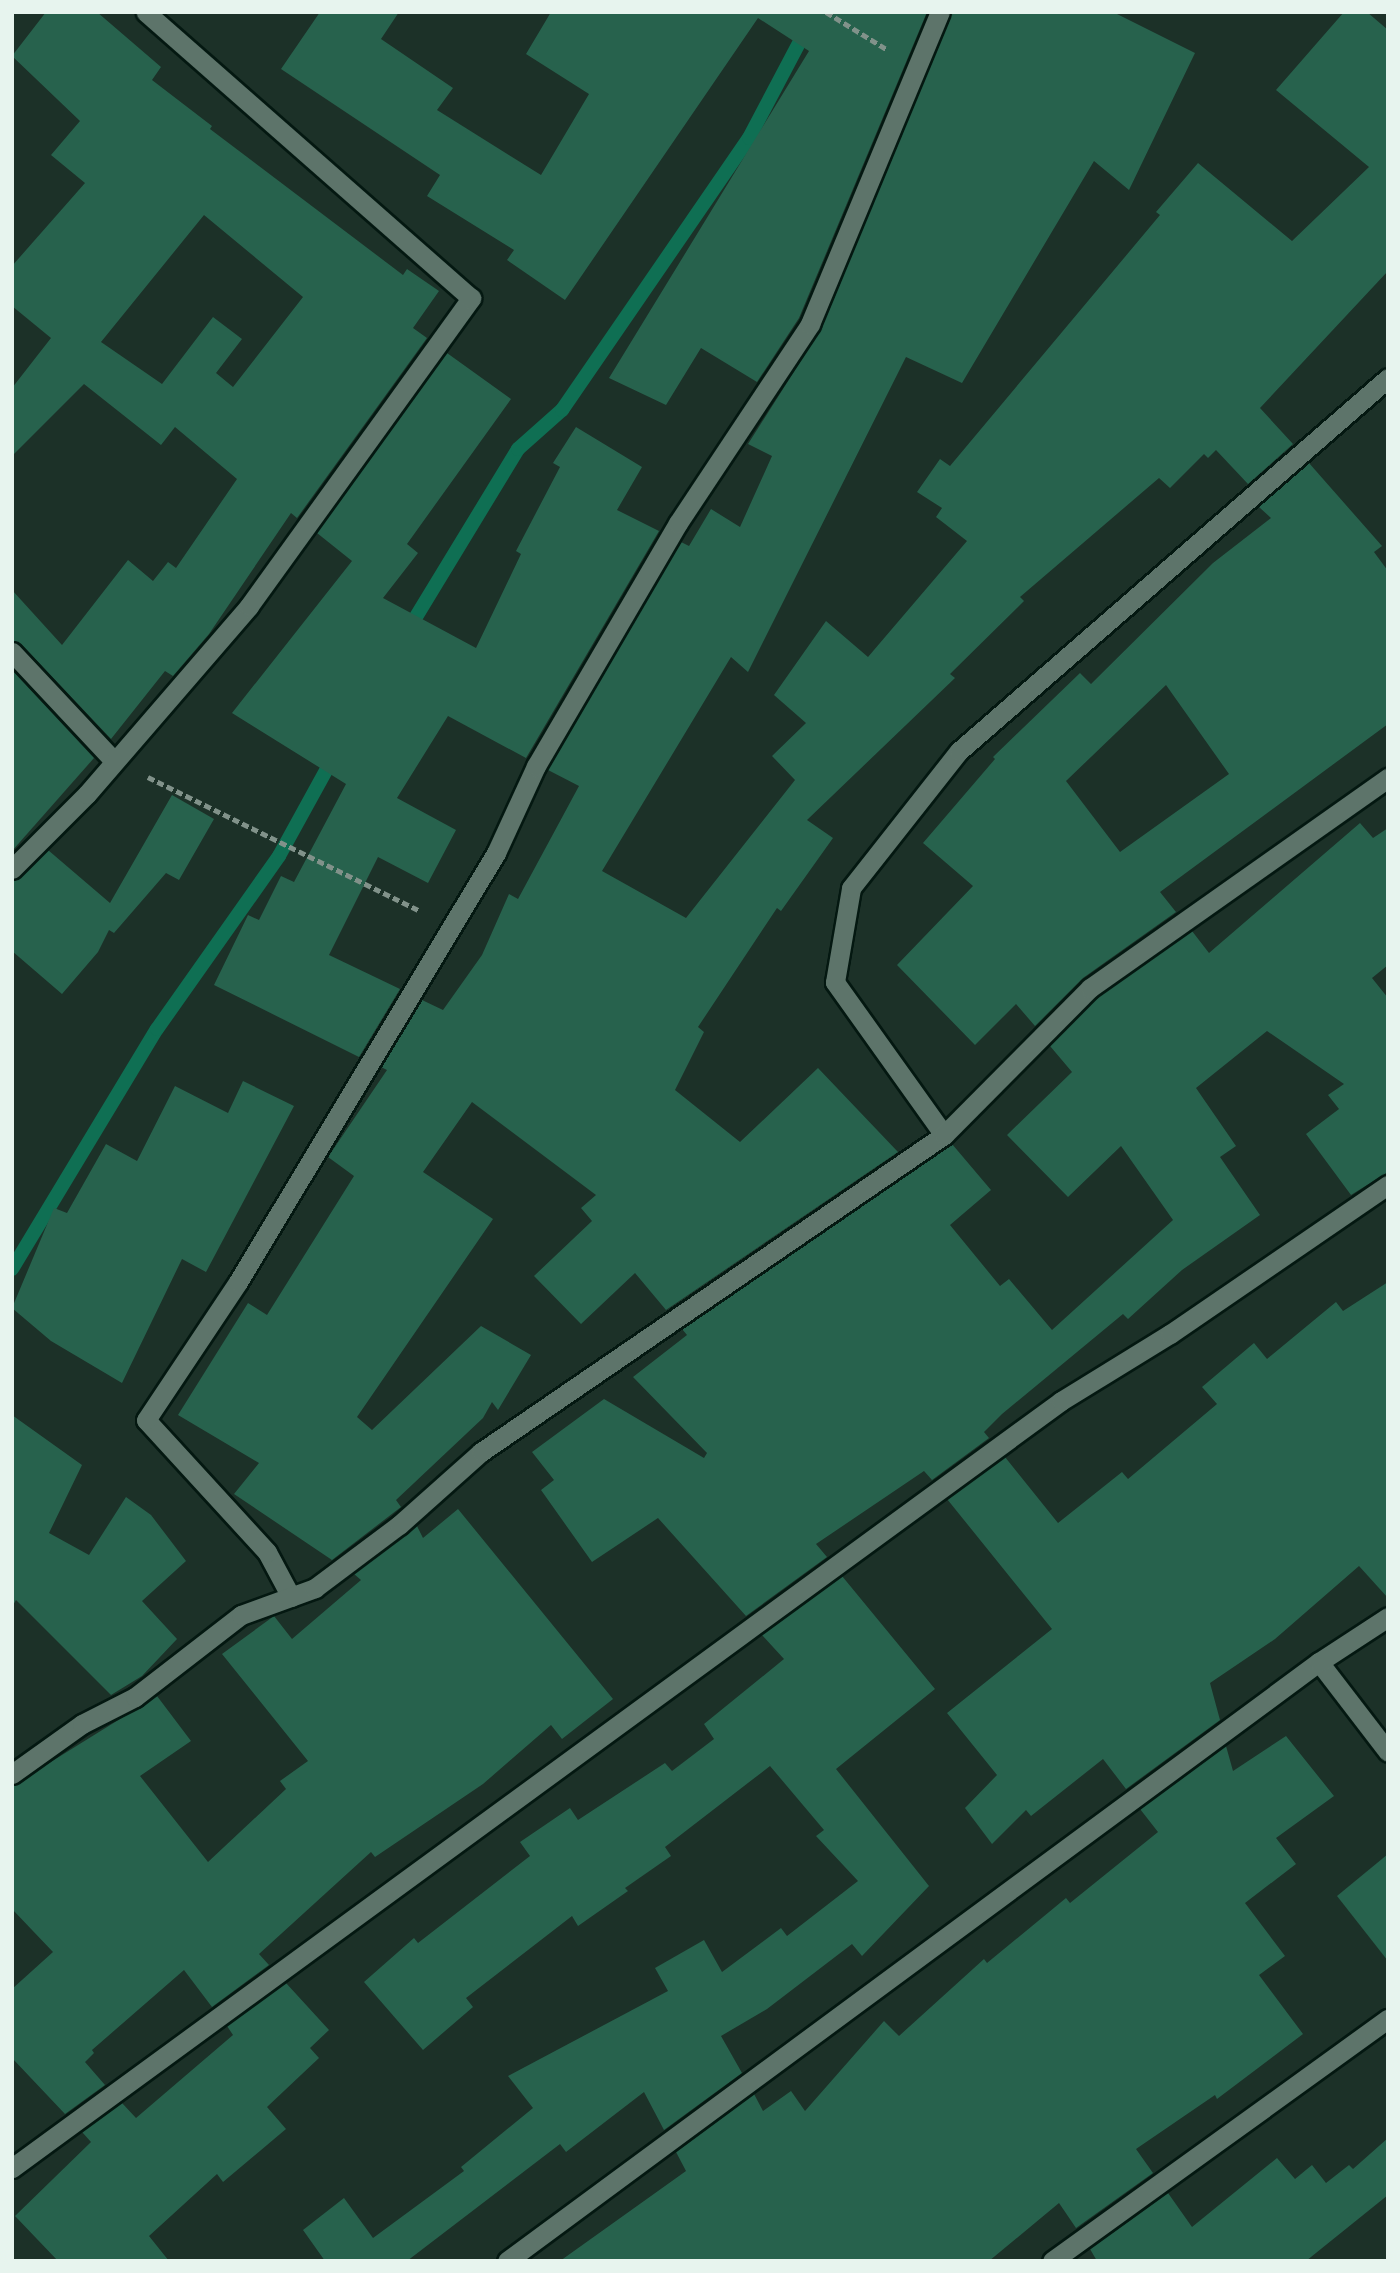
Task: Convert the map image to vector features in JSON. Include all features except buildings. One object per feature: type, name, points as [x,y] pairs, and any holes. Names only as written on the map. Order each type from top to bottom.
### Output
[{"type":"street","points":[[12,869],[87,794],[113,760],[248,606],[382,416],[471,299],[146,12]]},
{"type":"street","points":[[291,1597],[267,1552],[146,1420],[238,1282],[496,853],[536,766],[678,523],[810,324],[940,12]]},
{"type":"street","points":[[944,1135],[835,982],[851,888],[959,751],[1388,378]]},
{"type":"street","points":[[12,652],[113,760]]},
{"type":"street","points":[[12,1774],[82,1724],[135,1697],[241,1615],[315,1588],[399,1525],[481,1451],[944,1135],[1090,988],[1388,778]]},
{"type":"street","points":[[12,2168],[1061,1401],[1170,1334],[1388,1185]]},
{"type":"street","points":[[507,2261],[1319,1662],[1388,1617]]},
{"type":"street","points":[[1319,1662],[1388,1752]]},
{"type":"street","points":[[1052,2261],[1388,2019]]},
{"type":"path","points":[[826,12],[915,67]]},
{"type":"path","points":[[113,760],[450,926]]},
{"type":"waterway","points":[[408,630],[518,449],[562,410],[749,138],[807,28]]},
{"type":"waterway","points":[[12,1269],[157,1029],[279,856],[334,756]]}]
